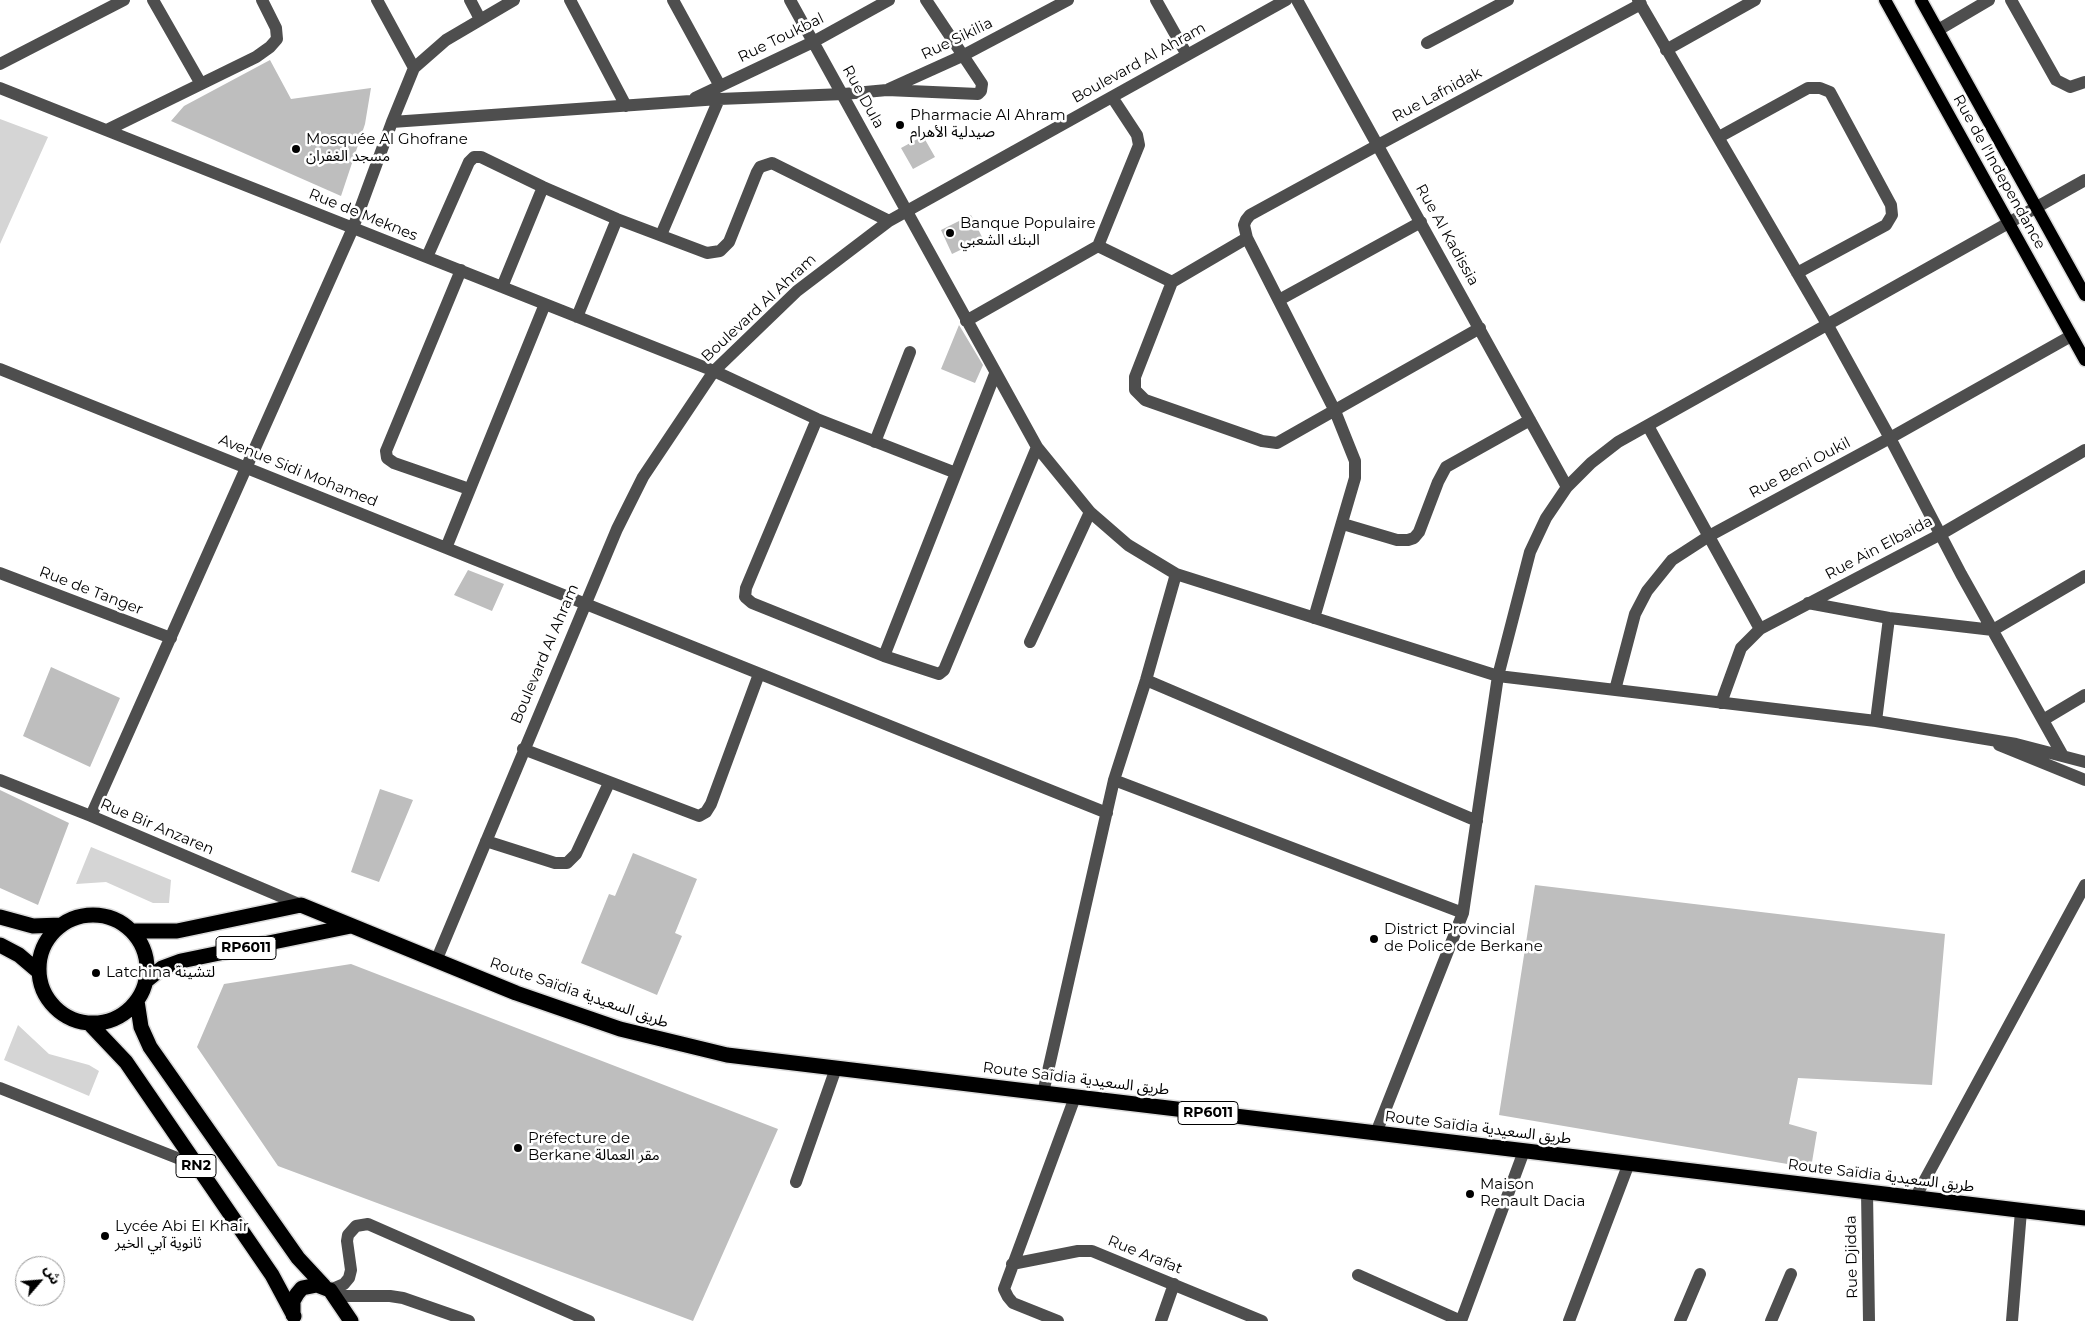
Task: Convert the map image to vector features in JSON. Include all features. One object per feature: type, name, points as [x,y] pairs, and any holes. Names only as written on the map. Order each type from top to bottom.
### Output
[{"type":"highway","name":"Route Saïdia طريق السعيدية","points":[[301,905],[516,993],[655,1039],[727,1055],[2085,1218]]},
{"type":"highway","name":"RP6011","points":[[132,931],[177,931],[301,905]]},
{"type":"highway","name":"RN2","points":[[98,915],[114,919],[132,931],[144,949],[147,970],[146,981],[137,1001],[130,1009],[111,1020],[89,1023],[68,1017],[50,1003],[41,983],[39,961],[44,945],[53,932],[62,925],[81,916],[98,915]]},
{"type":"highway","name":"RN2","points":[[0,917],[33,926],[62,925]]},
{"type":"highway","name":"RP6011","points":[[146,981],[162,968],[181,961],[351,926]]},
{"type":"highway","points":[[0,945],[20,955],[39,972]]},
{"type":"highway","name":"RN2","points":[[137,1001],[141,1027],[150,1047],[287,1243],[304,1266],[330,1291],[351,1321]]},
{"type":"highway","name":"RN2","points":[[89,1023],[126,1062],[195,1165],[272,1274],[295,1318]]},
{"type":"highway","name":"RN2","points":[[295,1318],[294,1301],[302,1288],[317,1285],[330,1291]]},
{"type":"main road","name":"Rue de l'Independance","points":[[1885,0],[2085,360]]},
{"type":"main road","name":"Rue de l'Independance","points":[[1922,0],[2085,295]]},
{"type":"street","points":[[0,64],[124,0]]},
{"type":"street","points":[[153,0],[201,84]]},
{"type":"street","points":[[106,130],[256,57],[270,47],[277,39],[276,28],[262,0]]},
{"type":"street","points":[[377,0],[414,68]]},
{"type":"street","points":[[470,0],[480,19]]},
{"type":"street","points":[[92,816],[353,228],[414,68],[446,40],[514,0]]},
{"type":"street","points":[[570,0],[626,106]]},
{"type":"street","points":[[673,0],[720,86]]},
{"type":"street","name":"Rue Dula","points":[[790,0],[844,94],[966,321],[1037,447],[1090,512],[1128,545],[1176,574],[1498,676],[1876,721],[1990,741]]},
{"type":"street","name":"Rue Toukbal","points":[[685,102],[813,42],[889,0]]},
{"type":"street","points":[[392,122],[719,99],[844,94],[887,90],[978,94],[982,84],[926,0]]},
{"type":"street","name":"Rue Sikilia","points":[[887,90],[962,56],[1068,0]]},
{"type":"street","points":[[1156,0],[1187,55]]},
{"type":"street","name":"Boulevard Al Ahram","points":[[436,960],[583,604],[616,529],[643,478],[714,371],[796,292],[889,221],[1286,0]]},
{"type":"street","name":"Rue Al Kadissia","points":[[1297,0],[1567,487]]},
{"type":"street","points":[[1427,43],[1508,0]]},
{"type":"street","points":[[1666,50],[1755,0]]},
{"type":"street","points":[[1938,30],[1989,0]]},
{"type":"street","points":[[2011,0],[2056,80],[2070,87],[2085,82]]},
{"type":"street","points":[[1640,2],[1666,50],[1719,137],[1827,324],[2063,756]]},
{"type":"street","name":"Rue Lafnidak","points":[[1247,238],[1244,225],[1250,216],[1640,2]]},
{"type":"street","name":"Rue de Meknes","points":[[0,88],[714,371],[817,418],[956,473]]},
{"type":"street","points":[[1719,137],[1808,88],[1820,88],[1830,92],[1891,205],[1892,215],[1886,225],[1797,272]]},
{"type":"street","points":[[966,321],[1098,246],[1139,145],[1134,129],[1112,97]]},
{"type":"street","points":[[661,235],[719,99]]},
{"type":"street","points":[[427,257],[469,162],[474,157],[481,157],[543,187],[617,219],[707,253],[720,251],[729,242],[757,172],[760,167],[772,163],[889,221]]},
{"type":"street","points":[[1376,1133],[1463,913],[1498,676],[1530,552],[1546,518],[1567,487],[1604,452],[1827,324],[2085,180]]},
{"type":"street","points":[[502,287],[543,187]]},
{"type":"street","points":[[577,316],[617,219]]},
{"type":"street","points":[[1279,300],[1421,222]]},
{"type":"street","points":[[1314,618],[1343,524],[1356,469],[1352,451],[1335,411],[1247,238],[1172,282],[1135,377],[1135,390],[1144,400],[1269,443],[1284,440],[1335,411],[1480,328]]},
{"type":"street","points":[[1098,246],[1172,282]]},
{"type":"street","points":[[461,270],[386,451],[387,458],[394,463],[469,489]]},
{"type":"street","points":[[446,548],[545,304]]},
{"type":"street","name":"Rue Beni Oukil","points":[[1615,690],[1635,614],[1647,591],[1672,560],[1708,536],[1890,438],[2071,336]]},
{"type":"street","points":[[874,442],[910,352]]},
{"type":"street","name":"Avenue Sidi Mohamed","points":[[0,369],[1107,813]]},
{"type":"street","points":[[884,656],[995,374]]},
{"type":"street","points":[[817,418],[746,588],[745,597],[752,604],[884,656],[940,674],[944,670],[1037,447]]},
{"type":"street","points":[[1343,524],[1397,540],[1414,538],[1419,532],[1438,482],[1446,467],[1530,420]]},
{"type":"street","points":[[1648,426],[1760,629]]},
{"type":"street","name":"Rue Ain Elbaida","points":[[1721,702],[1735,658],[1741,648],[1760,629],[1941,534],[2085,450]]},
{"type":"street","points":[[1030,642],[1090,512]]},
{"type":"street","name":"Rue de Tanger","points":[[0,573],[171,638]]},
{"type":"street","points":[[1043,1093],[1114,780],[1146,680],[1176,574]]},
{"type":"street","points":[[1808,603],[1889,618],[1993,630],[2085,576]]},
{"type":"street","points":[[1876,721],[1889,618]]},
{"type":"street","points":[[524,749],[699,816],[706,812],[759,674]]},
{"type":"street","points":[[1146,680],[1477,821]]},
{"type":"street","points":[[2042,720],[2085,695]]},
{"type":"street","points":[[1990,741],[2016,744],[2085,762]]},
{"type":"street","points":[[1990,741],[2012,752],[2085,780]]},
{"type":"street","points":[[2073,774],[2085,791]]},
{"type":"street","name":"Rue Bir Anzaren","points":[[0,780],[92,816],[301,905]]},
{"type":"street","points":[[1114,780],[1463,913]]},
{"type":"street","points":[[486,840],[555,863],[567,863],[576,854],[609,783]]},
{"type":"street","points":[[1915,1198],[2085,885]]},
{"type":"street","points":[[796,1182],[836,1068]]},
{"type":"street","points":[[0,1088],[195,1165]]},
{"type":"street","points":[[1058,1321],[1014,1303],[1008,1298],[1004,1289],[1075,1097]]},
{"type":"street","points":[[1358,1274],[1460,1321],[1524,1151]]},
{"type":"street","points":[[1569,1321],[1629,1164]]},
{"type":"street","name":"Rue Djidda","points":[[1868,1192],[1869,1321]]},
{"type":"street","points":[[2012,1321],[2021,1211]]},
{"type":"street","points":[[330,1291],[344,1284],[349,1278],[351,1270],[347,1241],[348,1235],[356,1226],[368,1224],[589,1321]]},
{"type":"street","name":"Rue Arafat","points":[[1012,1264],[1078,1251],[1092,1251],[1262,1321]]},
{"type":"street","points":[[1680,1321],[1700,1274]]},
{"type":"street","points":[[1771,1321],[1791,1274]]},
{"type":"street","points":[[1161,1321],[1174,1284]]},
{"type":"street","points":[[330,1291],[403,1298],[468,1321]]},
{"type":"shaded area","points":[[0,119],[48,137],[0,244]]},
{"type":"shaded area","points":[[91,847],[171,880],[169,903],[153,903],[106,882],[76,884]]},
{"type":"shaded area","points":[[18,1025],[49,1054],[89,1065],[99,1071],[89,1096],[4,1060]]},
{"type":"building","name":"Mosquée Al Ghofrane مسجد الغفران","points":[[270,60],[291,99],[371,88],[365,124],[341,196],[171,121],[184,106]]},
{"type":"building","points":[[923,136],[935,157],[913,169],[901,148]]},
{"type":"building","points":[[971,215],[983,239],[952,254],[941,230]]},
{"type":"building","points":[[959,325],[983,365],[975,383],[941,369]]},
{"type":"building","points":[[468,570],[504,584],[492,611],[454,595]]},
{"type":"building","points":[[51,667],[120,698],[90,767],[23,736]]},
{"type":"building","points":[[380,789],[413,800],[379,882],[351,872]]},
{"type":"building","points":[[0,790],[69,823],[38,905],[0,888]]},
{"type":"building","points":[[633,853],[697,879],[675,933],[682,936],[657,995],[581,963],[609,894],[615,896]]},
{"type":"building","points":[[1535,885],[1945,934],[1932,1085],[1798,1078],[1789,1124],[1817,1132],[1811,1168],[1499,1115]]},
{"type":"building","name":"Préfecture de Berkane مقر العمالة","points":[[351,964],[778,1129],[693,1321],[278,1166],[197,1047],[224,984]]},
{"type":"place","name":"Pharmacie Al Ahram صيدلية الأهرام","points":[[900,125]]},
{"type":"place","name":"Mosquée Al Ghofrane مسجد الغفران","points":[[296,149]]},
{"type":"place","name":"Banque Populaire البنك الشعبي","points":[[950,233]]},
{"type":"place","name":"District Provincial de Police de Berkane","points":[[1374,939]]},
{"type":"place","name":"Latchina لتشينة","points":[[96,973]]},
{"type":"place","name":"Préfecture de Berkane مقر العمالة","points":[[518,1148]]},
{"type":"place","name":"Maison Renault Dacia","points":[[1470,1194]]},
{"type":"place","name":"Lycée Abi El Khair ثانوية آبي الخير","points":[[105,1236]]}]
